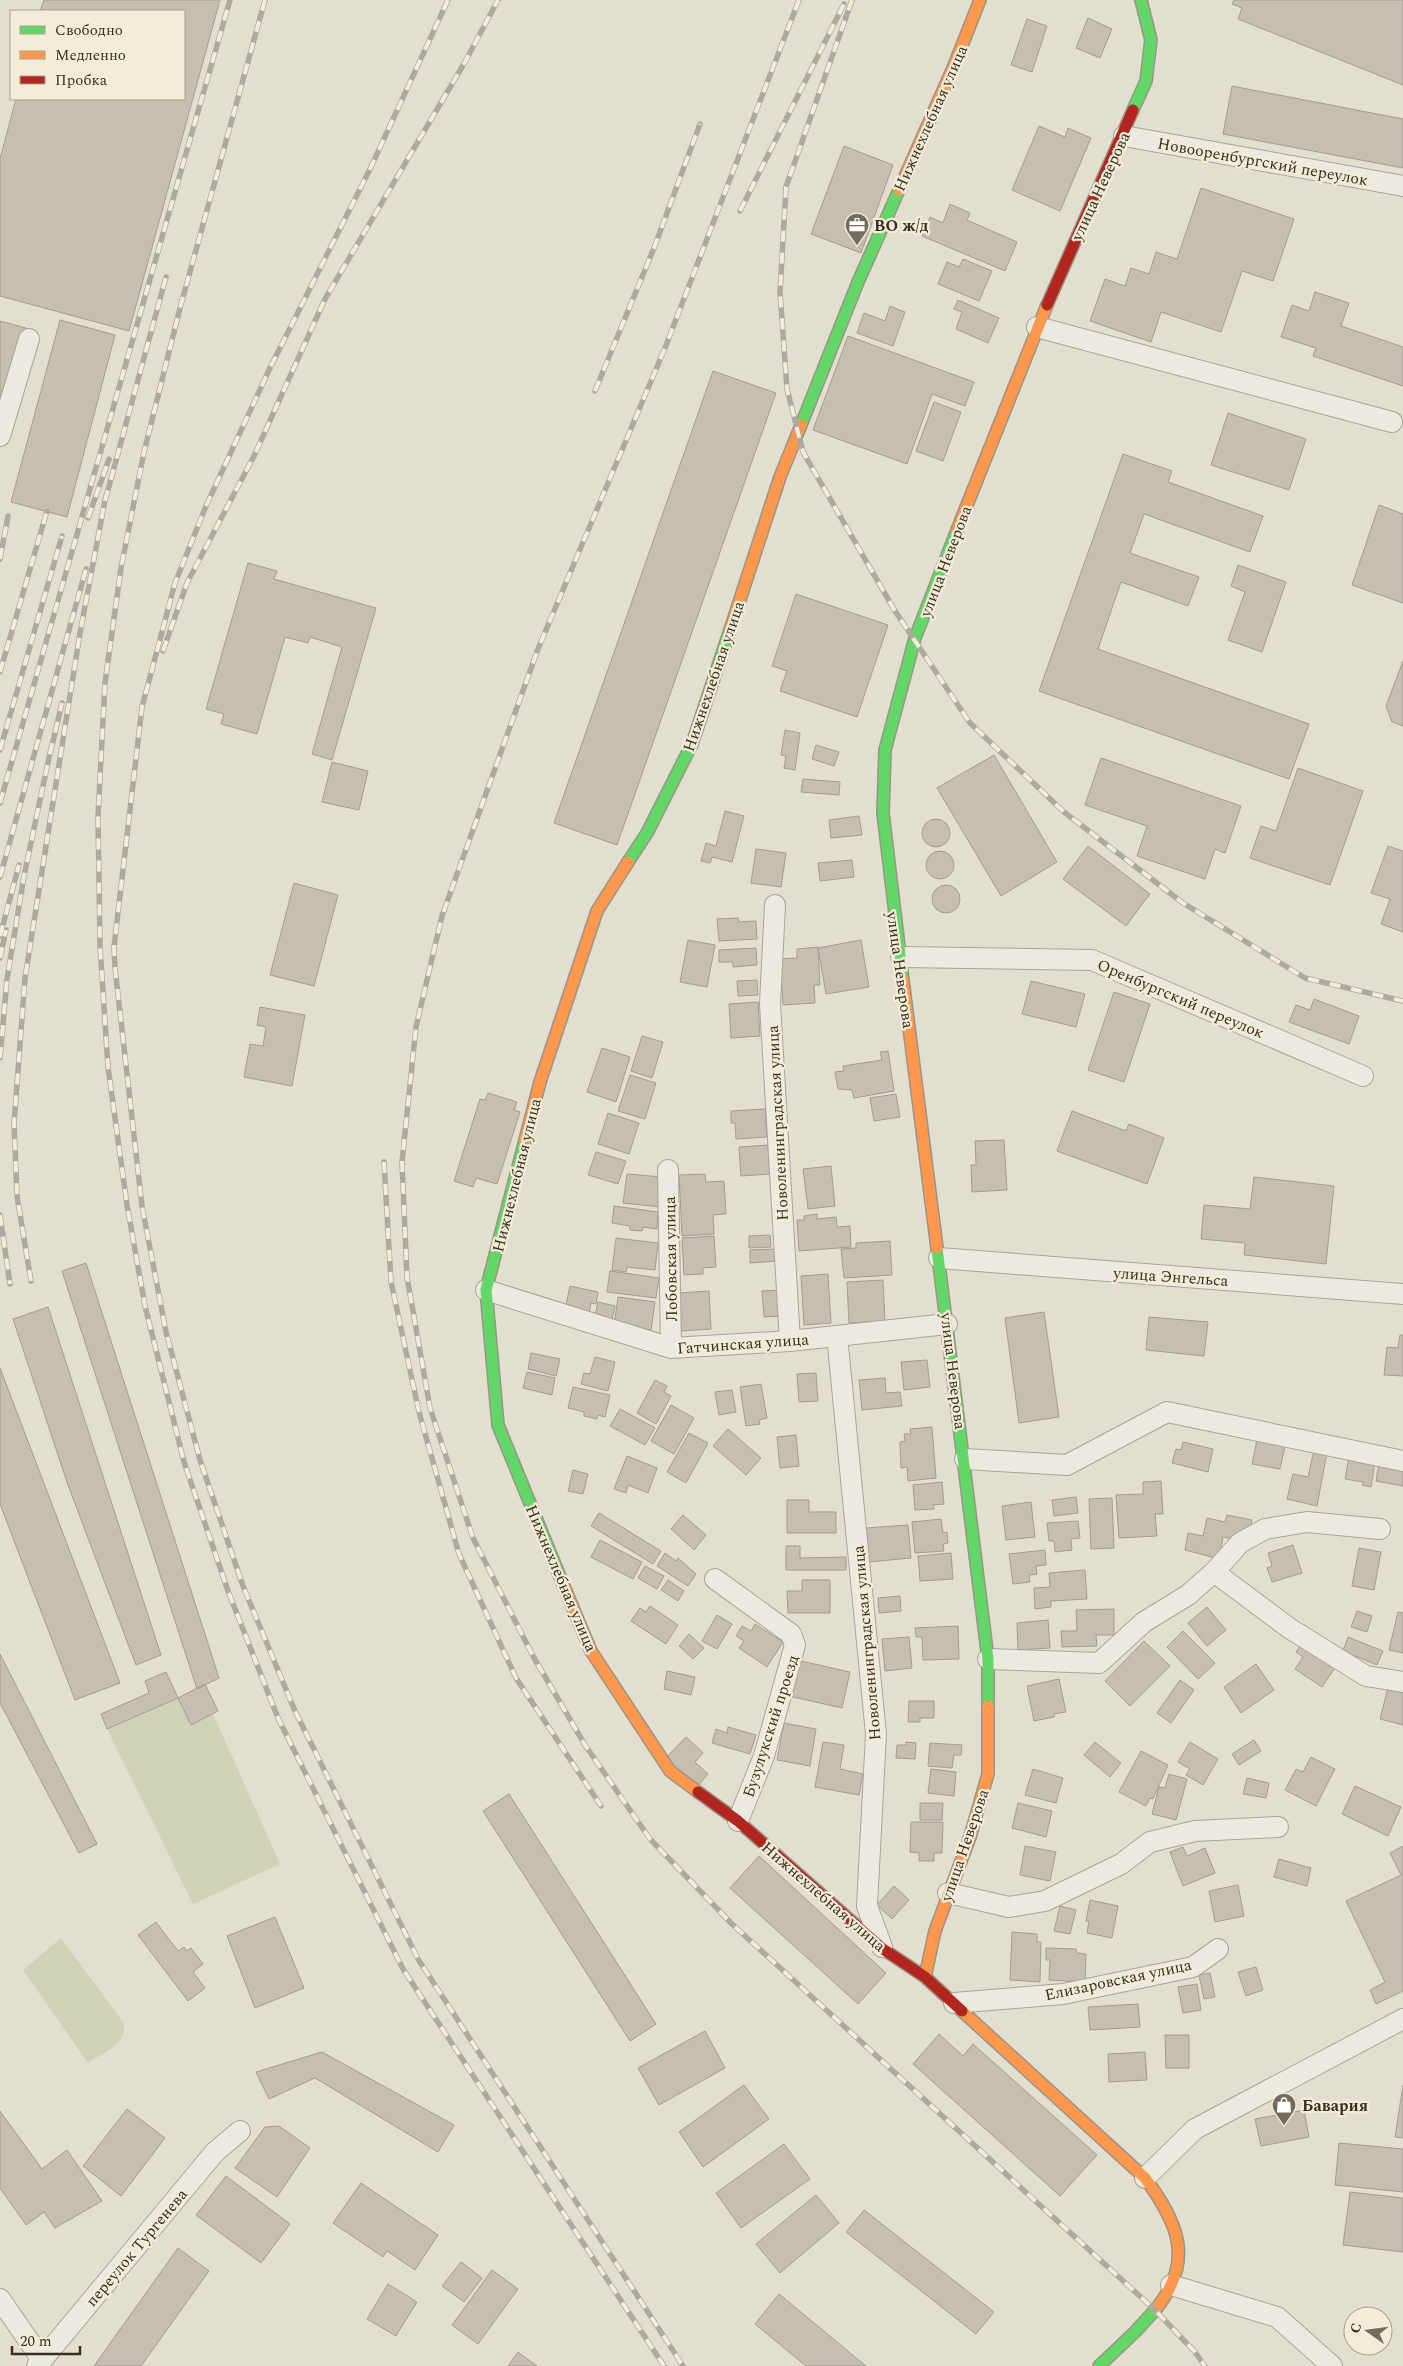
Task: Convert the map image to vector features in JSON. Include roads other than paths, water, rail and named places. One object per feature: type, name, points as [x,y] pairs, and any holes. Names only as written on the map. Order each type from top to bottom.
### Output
[{"type":"street","name":"Нижнехлебная улица","points":[[980,0],[949,76],[858,282],[780,477],[692,744],[647,833],[598,911],[540,1082],[486,1290],[498,1425],[592,1651],[670,1771],[738,1821],[883,1948],[925,1977],[1144,2178],[1166,2208],[1175,2233],[1179,2261],[1171,2284],[1155,2310],[1136,2332],[1099,2366]]},
{"type":"street","name":"улица Неверова","points":[[925,1977],[935,1931],[970,1838],[988,1774],[988,1659],[965,1459],[901,957],[892,900],[883,813],[885,750],[915,638],[1037,327],[1124,136],[1146,81],[1151,40],[1141,0]]},
{"type":"street","name":"Новооренбургский переулок","points":[[1124,136],[1403,186]]},
{"type":"street","points":[[1037,327],[1392,422]]},
{"type":"street","points":[[0,436],[29,339]]},
{"type":"street","name":"Новоленинградская улица","points":[[775,905],[770,1004],[790,1341]]},
{"type":"street","name":"Оренбургский переулок","points":[[901,957],[1092,960],[1363,1076]]},
{"type":"street","name":"Лобовская улица","points":[[668,1170],[671,1348]]},
{"type":"street","name":"улица Энгельса","points":[[939,1258],[1403,1294]]},
{"type":"street","name":"Гатчинская улица","points":[[486,1290],[671,1348],[790,1341],[947,1324]]},
{"type":"street","name":"Новоленинградская улица","points":[[837,1336],[876,1734],[868,1906],[883,1948]]},
{"type":"street","points":[[965,1459],[1067,1465],[1167,1412],[1403,1461]]},
{"type":"street","points":[[988,1659],[1099,1663],[1144,1622],[1188,1595],[1214,1572],[1240,1543],[1264,1529],[1307,1522],[1380,1529]]},
{"type":"street","points":[[1214,1572],[1289,1628],[1366,1676],[1403,1682]]},
{"type":"street","name":"Бузулукский проезд","points":[[715,1580],[791,1634],[795,1645],[764,1756],[738,1821]]},
{"type":"street","points":[[948,1894],[1009,1907],[1044,1902],[1121,1864],[1150,1842],[1194,1831],[1278,1827]]},
{"type":"street","name":"Елизаровская улица","points":[[954,2003],[1063,1994],[1193,1966],[1218,1948]]},
{"type":"street","points":[[1144,2178],[1195,2130],[1403,2019]]},
{"type":"street","name":"переулок Тургенева","points":[[39,2363],[215,2152],[240,2131]]},
{"type":"street","points":[[1171,2284],[1277,2317],[1332,2366]]},
{"type":"street","points":[[0,2299],[39,2363]]},
{"type":"railway","points":[[0,803],[230,0]]},
{"type":"railway","points":[[265,0],[180,308],[144,452],[121,568],[105,683],[98,816],[100,946],[108,1067],[127,1205],[145,1306],[184,1462],[228,1591],[278,1718],[403,1969],[664,2366]]},
{"type":"railway","points":[[448,0],[370,169],[270,368],[206,506],[175,583],[142,707],[114,947],[115,968],[142,1206],[166,1332],[200,1460],[243,1586],[295,1711],[418,1959],[683,2366]]},
{"type":"railway","points":[[163,651],[187,583],[254,456],[325,299],[465,62],[498,0]]},
{"type":"railway","points":[[799,0],[665,348],[538,649],[442,916],[416,1027],[402,1162],[407,1277],[430,1408],[473,1538],[533,1656],[585,1745],[650,1839],[732,1924],[1155,2310],[1195,2352],[1205,2366]]},
{"type":"railway","points":[[852,0],[786,187],[780,292],[787,389],[803,452],[895,611],[970,723],[1064,812],[1183,903],[1305,978],[1403,1001]]},
{"type":"railway","points":[[740,211],[844,4]]},
{"type":"railway","points":[[595,391],[654,248],[700,124]]},
{"type":"railway","points":[[105,501],[166,277]]},
{"type":"railway","points":[[88,518],[109,459]]},
{"type":"railway","points":[[31,1281],[17,1196],[14,1124],[25,978],[80,633],[106,495]]},
{"type":"railway","points":[[0,672],[47,511]]},
{"type":"railway","points":[[0,559],[8,516]]},
{"type":"railway","points":[[0,750],[62,536]]},
{"type":"railway","points":[[0,877],[86,569]]},
{"type":"railway","points":[[50,754],[62,703]]},
{"type":"railway","points":[[0,1058],[7,979],[24,876],[51,748]]},
{"type":"railway","points":[[0,936],[19,865]]},
{"type":"railway","points":[[0,958],[6,930]]},
{"type":"railway","points":[[384,1162],[391,1282],[419,1412],[459,1554],[516,1678],[601,1806]]},
{"type":"railway","points":[[0,1215],[10,1284]]},
{"type":"place","name":"ВО ж/д","points":[[857,246]]},
{"type":"place","name":"Бавария","points":[[1284,2126]]}]
